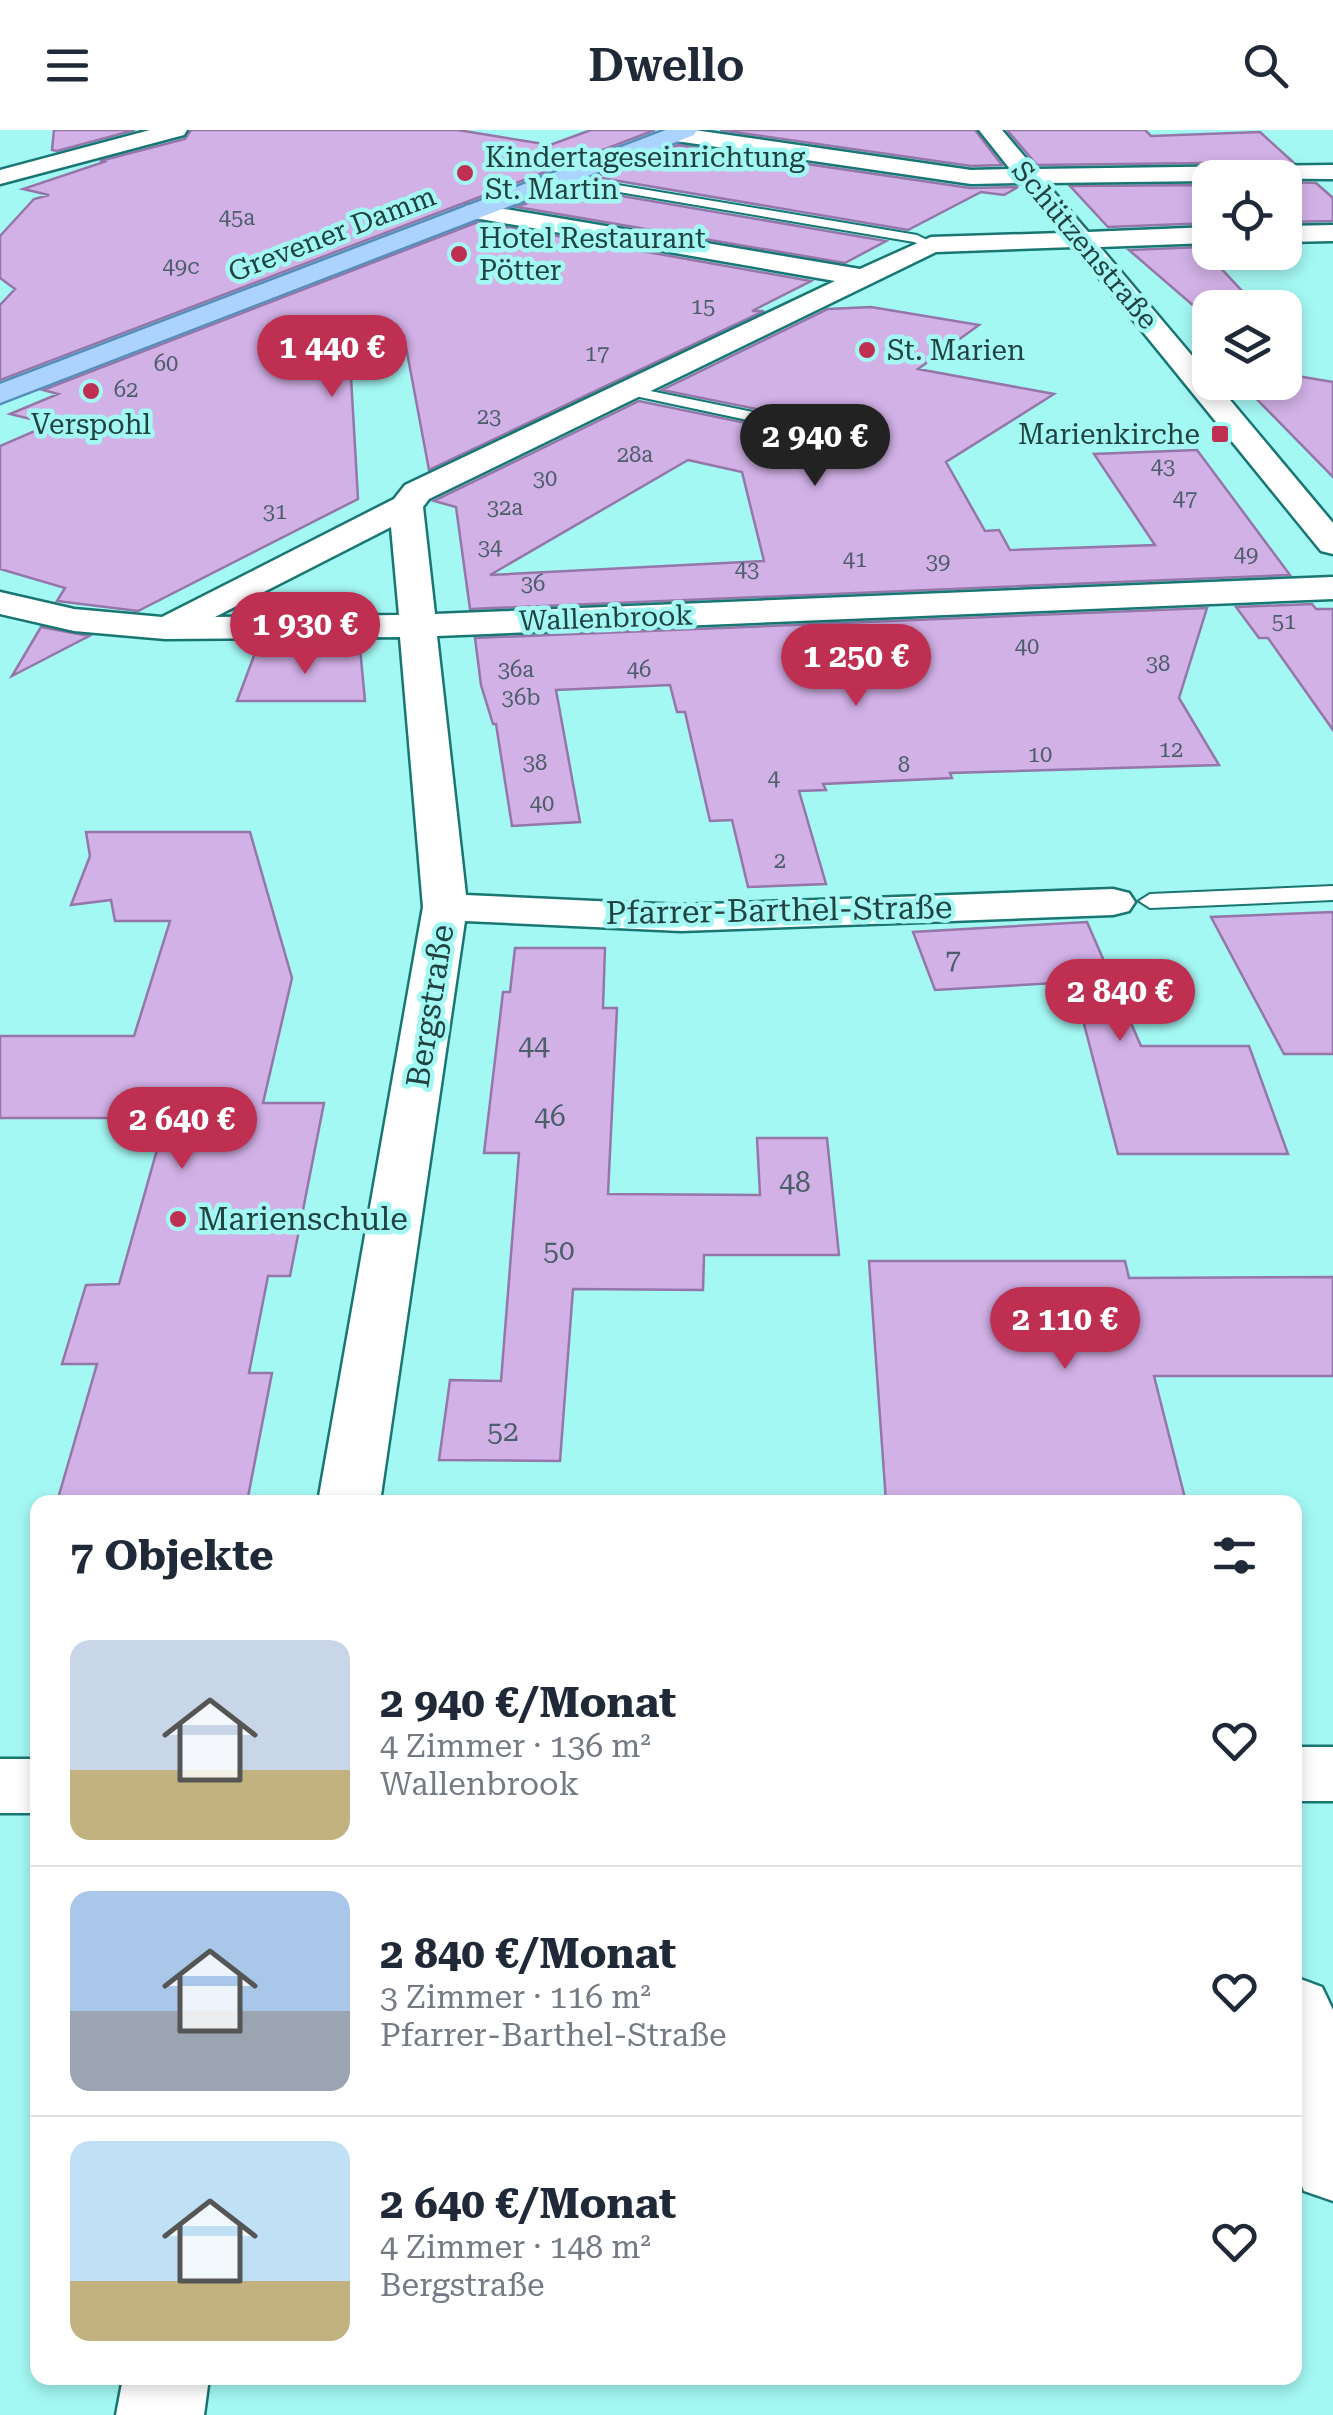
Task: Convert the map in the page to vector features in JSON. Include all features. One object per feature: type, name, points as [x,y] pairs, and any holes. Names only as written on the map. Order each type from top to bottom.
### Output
[{"type":"main road","name":"Grevener Damm","points":[[0,394],[681,132]]},
{"type":"street","points":[[0,177],[176,130]]},
{"type":"street","name":"Schützenstraße","points":[[990,130],[1333,544]]},
{"type":"street","points":[[681,132],[972,178],[1333,172]]},
{"type":"street","points":[[475,210],[859,277]]},
{"type":"street","points":[[1302,234],[1333,233]]},
{"type":"street","points":[[165,628],[406,506],[417,492],[859,277],[931,246],[1192,236]]},
{"type":"street","name":"Bergstraße","points":[[350,1495],[446,908],[406,506]]},
{"type":"street","name":"Wallenbrook","points":[[0,603],[74,620],[165,628],[418,626],[1333,588]]},
{"type":"street","name":"Pfarrer-Barthel-Straße","points":[[446,908],[682,918],[1131,902]]},
{"type":"street","points":[[1302,1774],[1333,1774]]},
{"type":"street","points":[[0,1786],[30,1786]]},
{"type":"street","points":[[1302,2039],[1333,2165]]},
{"type":"street","points":[[160,2415],[165,2385]]},
{"type":"lane","points":[[558,179],[917,239],[931,246]]},
{"type":"lane","points":[[626,390],[850,436]]},
{"type":"lane","points":[[1131,902],[1333,893]]},
{"type":"building","points":[[54,130],[135,130],[57,151],[52,150]]},
{"type":"building","points":[[191,130],[458,130],[550,145],[591,130],[655,130],[0,380],[0,305],[15,289],[0,278],[0,236],[34,199],[49,195],[23,189],[104,162],[100,161],[185,139]]},
{"type":"building","points":[[720,130],[975,130],[1002,165],[971,166]]},
{"type":"building","points":[[1007,130],[1145,130],[1151,136],[1260,132],[1291,160],[1192,160],[1192,163],[1037,165]]},
{"type":"building","points":[[678,145],[970,188],[1018,187],[1004,195],[981,192],[908,230],[595,177]]},
{"type":"building","points":[[1302,183],[1316,183],[1333,198],[1333,221],[1302,222]]},
{"type":"building","points":[[1192,185],[1192,224],[1108,227],[1070,186]]},
{"type":"building","points":[[569,187],[886,241],[845,263],[517,207]]},
{"type":"building","points":[[478,222],[811,281],[752,311],[764,311],[429,470],[404,336],[349,342],[358,499],[138,611],[57,601],[65,588],[0,569],[0,446],[51,424],[10,414],[58,394],[43,390]]},
{"type":"building","points":[[1192,247],[1192,270],[1222,270],[1241,290],[1192,290],[1192,304],[1129,250]]},
{"type":"building","points":[[871,307],[979,325],[918,369],[1054,394],[946,462],[985,531],[999,530],[1010,550],[1155,545],[1094,454],[1197,450],[1290,575],[470,609],[456,507],[434,501],[639,401],[852,445],[862,436],[851,428],[662,390],[828,309]],"holes":[[[688,460],[742,472],[764,561],[490,575]]]},
{"type":"building","points":[[1302,377],[1333,382],[1333,477],[1258,400],[1302,400]]},
{"type":"building","points":[[1312,604],[1316,609],[1333,609],[1333,730],[1268,638],[1259,638],[1236,607]]},
{"type":"building","points":[[1207,608],[1179,698],[1219,765],[950,773],[952,778],[823,784],[826,790],[799,791],[826,884],[748,887],[732,820],[710,821],[685,712],[677,712],[670,685],[556,690],[580,822],[512,826],[496,724],[481,685],[475,638]]},
{"type":"building","points":[[41,627],[89,636],[12,676]]},
{"type":"building","points":[[360,648],[365,701],[237,701],[255,653]]},
{"type":"building","points":[[86,832],[250,832],[292,978],[263,1103],[324,1103],[290,1276],[268,1276],[249,1373],[272,1373],[248,1495],[59,1495],[97,1364],[62,1364],[86,1285],[119,1284],[166,1118],[0,1118],[0,1036],[134,1036],[170,921],[115,921],[111,900],[71,905],[90,856]]},
{"type":"building","points":[[1333,912],[1333,1054],[1284,1054],[1211,917]]},
{"type":"building","points":[[1087,922],[1141,1046],[1249,1046],[1288,1154],[1118,1154],[1073,982],[935,990],[913,932]]},
{"type":"building","points":[[515,948],[605,948],[603,1008],[617,1008],[608,1194],[760,1195],[757,1138],[827,1138],[839,1255],[704,1255],[703,1290],[573,1289],[560,1461],[439,1460],[450,1380],[501,1381],[519,1153],[484,1153],[503,992],[510,992]]},
{"type":"building","points":[[869,1261],[1125,1261],[1129,1278],[1333,1277],[1333,1376],[1154,1376],[1184,1495],[886,1495]]},
{"type":"place","name":"Kindertageseinrichtung St. Martin","points":[[465,173]]},
{"type":"place","name":"Hotel Restaurant Pötter","points":[[459,254]]},
{"type":"place","name":"St. Marien","points":[[867,350]]},
{"type":"place","name":"Verspohl","points":[[91,391]]},
{"type":"place","name":"Marienkirche","points":[[1220,434]]},
{"type":"place","name":"Marienschule","points":[[178,1219]]}]
